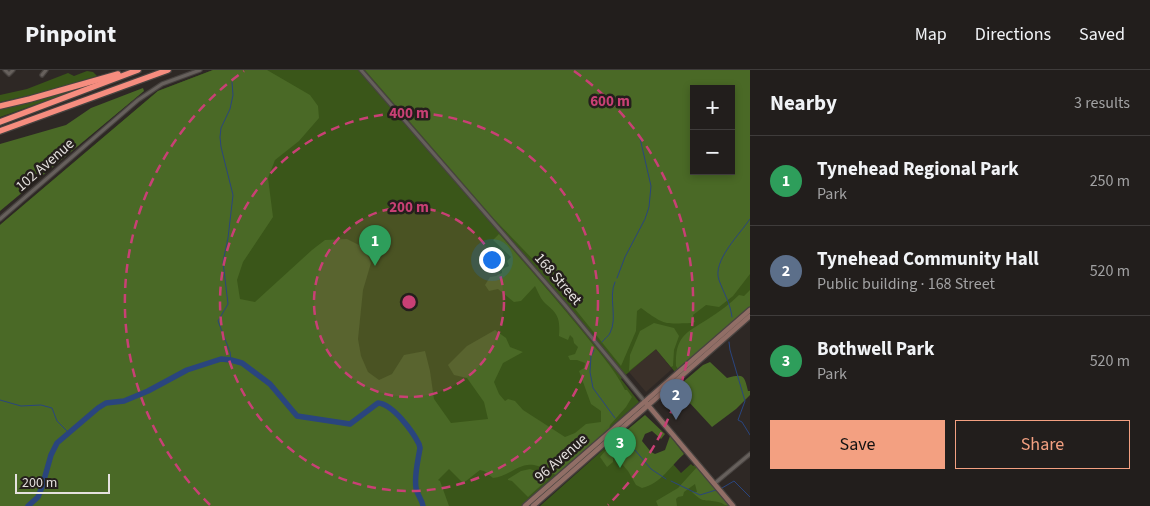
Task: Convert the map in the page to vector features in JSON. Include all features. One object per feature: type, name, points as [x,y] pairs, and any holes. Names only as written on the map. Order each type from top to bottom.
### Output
[{"type":"highway","points":[[0,106],[136,70]]},
{"type":"highway","points":[[0,122],[136,70]]},
{"type":"highway","points":[[0,131],[168,70]]},
{"type":"main road","name":"96 Avenue","points":[[533,506],[750,310]]},
{"type":"main road","name":"96 Avenue","points":[[525,506],[750,316]]},
{"type":"main road","name":"168 Street","points":[[646,403],[733,506]]},
{"type":"street","points":[[4,70],[9,74],[13,70]]},
{"type":"street","points":[[42,75],[46,70]]},
{"type":"street","name":"102 Avenue","points":[[0,219],[138,100],[162,84],[200,70]]},
{"type":"street","name":"168 Street","points":[[361,70],[565,305],[646,403]]},
{"type":"street","points":[[714,484],[750,454]]},
{"type":"shaded area","points":[[656,349],[672,369],[646,392],[629,372]]},
{"type":"green space","points":[[213,70],[750,70],[750,307],[675,372],[656,349],[621,379],[639,402],[522,506],[0,506],[0,225],[158,91]]},
{"type":"green space","points":[[213,70],[267,70],[310,95],[318,106],[319,118],[299,141],[275,160],[268,178],[273,217],[243,262],[237,280],[240,299],[255,302],[325,240],[347,239],[365,248],[371,263],[363,290],[358,339],[361,356],[368,372],[379,380],[392,374],[404,355],[425,351],[434,399],[451,423],[488,419],[484,402],[467,378],[454,375],[448,365],[467,346],[495,330],[506,338],[510,347],[523,352],[503,363],[494,382],[499,394],[505,401],[508,399],[515,401],[523,410],[565,437],[575,433],[586,424],[601,422],[601,411],[591,404],[579,371],[584,368],[585,363],[570,360],[568,356],[575,354],[578,347],[570,335],[568,340],[559,336],[558,318],[543,300],[535,286],[521,301],[514,302],[498,289],[489,291],[485,285],[490,277],[502,273],[502,269],[509,266],[507,261],[511,257],[493,240],[499,234],[582,331],[632,397],[610,425],[609,429],[556,475],[538,466],[526,465],[493,478],[480,470],[462,482],[449,469],[438,480],[449,506],[0,506],[0,225],[158,91]]},
{"type":"green space","points":[[365,70],[750,70],[750,274],[733,296],[719,307],[706,305],[693,315],[695,322],[692,323],[664,322],[641,308],[637,311],[636,331],[621,366],[546,273],[494,219]]},
{"type":"green space","points":[[87,71],[93,72],[97,76],[44,92],[0,102],[0,95],[27,89],[68,73],[74,76]]},
{"type":"green space","points":[[77,88],[77,90],[0,117],[0,109]]},
{"type":"green space","points":[[143,88],[144,91],[0,211],[0,144],[66,125],[91,108]]},
{"type":"green space","points":[[750,290],[750,307],[678,369],[676,366],[677,348],[683,336],[724,308],[739,295],[744,296]]},
{"type":"green space","points":[[654,323],[674,328],[679,336],[674,350],[673,366],[671,367],[656,349],[629,371],[630,355],[640,331]]},
{"type":"green space","points":[[710,362],[727,378],[740,376],[744,378],[748,391],[750,391],[750,395],[736,409],[712,427],[676,388],[703,365]]},
{"type":"green space","points":[[645,415],[665,434],[661,439],[652,431],[645,434],[642,441],[651,452],[655,454],[665,450],[670,436],[684,454],[655,483],[642,488],[636,485],[628,471],[616,457],[613,457],[613,462],[607,467],[600,457],[606,450],[604,449]]},
{"type":"green space","points":[[604,449],[661,474],[673,464],[681,473],[691,464],[695,465],[727,506],[540,506]]},
{"type":"green space","points":[[697,467],[730,506],[699,498],[692,492],[697,492],[695,484],[684,492],[683,496],[676,499],[677,506],[658,506],[656,501],[678,488]]},
{"type":"green space","points":[[530,469],[541,473],[548,479],[528,497],[508,479],[521,471]]},
{"type":"waterway","points":[[231,360],[230,352],[218,321],[228,304],[223,262],[233,195],[220,137],[221,128],[230,109],[233,95],[232,82]]},
{"type":"waterway","points":[[617,278],[649,207],[651,186],[640,138]]},
{"type":"waterway","points":[[732,317],[719,280],[719,265],[728,248],[750,219]]},
{"type":"waterway","points":[[602,342],[612,327],[612,294],[615,282]]},
{"type":"waterway","points":[[729,342],[745,401],[738,420],[742,422],[750,435]]},
{"type":"waterway","points":[[594,350],[591,356],[590,372],[593,388],[615,418]]},
{"type":"waterway","points":[[28,506],[38,497],[51,455],[57,443],[98,408],[106,403],[124,401],[148,391],[187,370],[221,359],[242,363],[270,384],[297,416],[350,424],[378,403],[390,408],[407,426],[419,444],[416,483],[423,506]]},
{"type":"waterway","points":[[0,400],[21,406],[41,405],[52,408],[57,421],[69,433]]},
{"type":"waterway","points":[[623,436],[651,469],[666,479]]},
{"type":"waterway","points":[[671,481],[700,495],[716,490]]},
{"type":"waterway","points":[[722,488],[734,481],[750,497]]},
{"type":"place","name":"Tynehead Regional Park","points":[[375,266]]},
{"type":"place","name":"Tynehead Community Hall","points":[[676,420]]},
{"type":"place","name":"Bothwell Park","points":[[620,468]]}]
